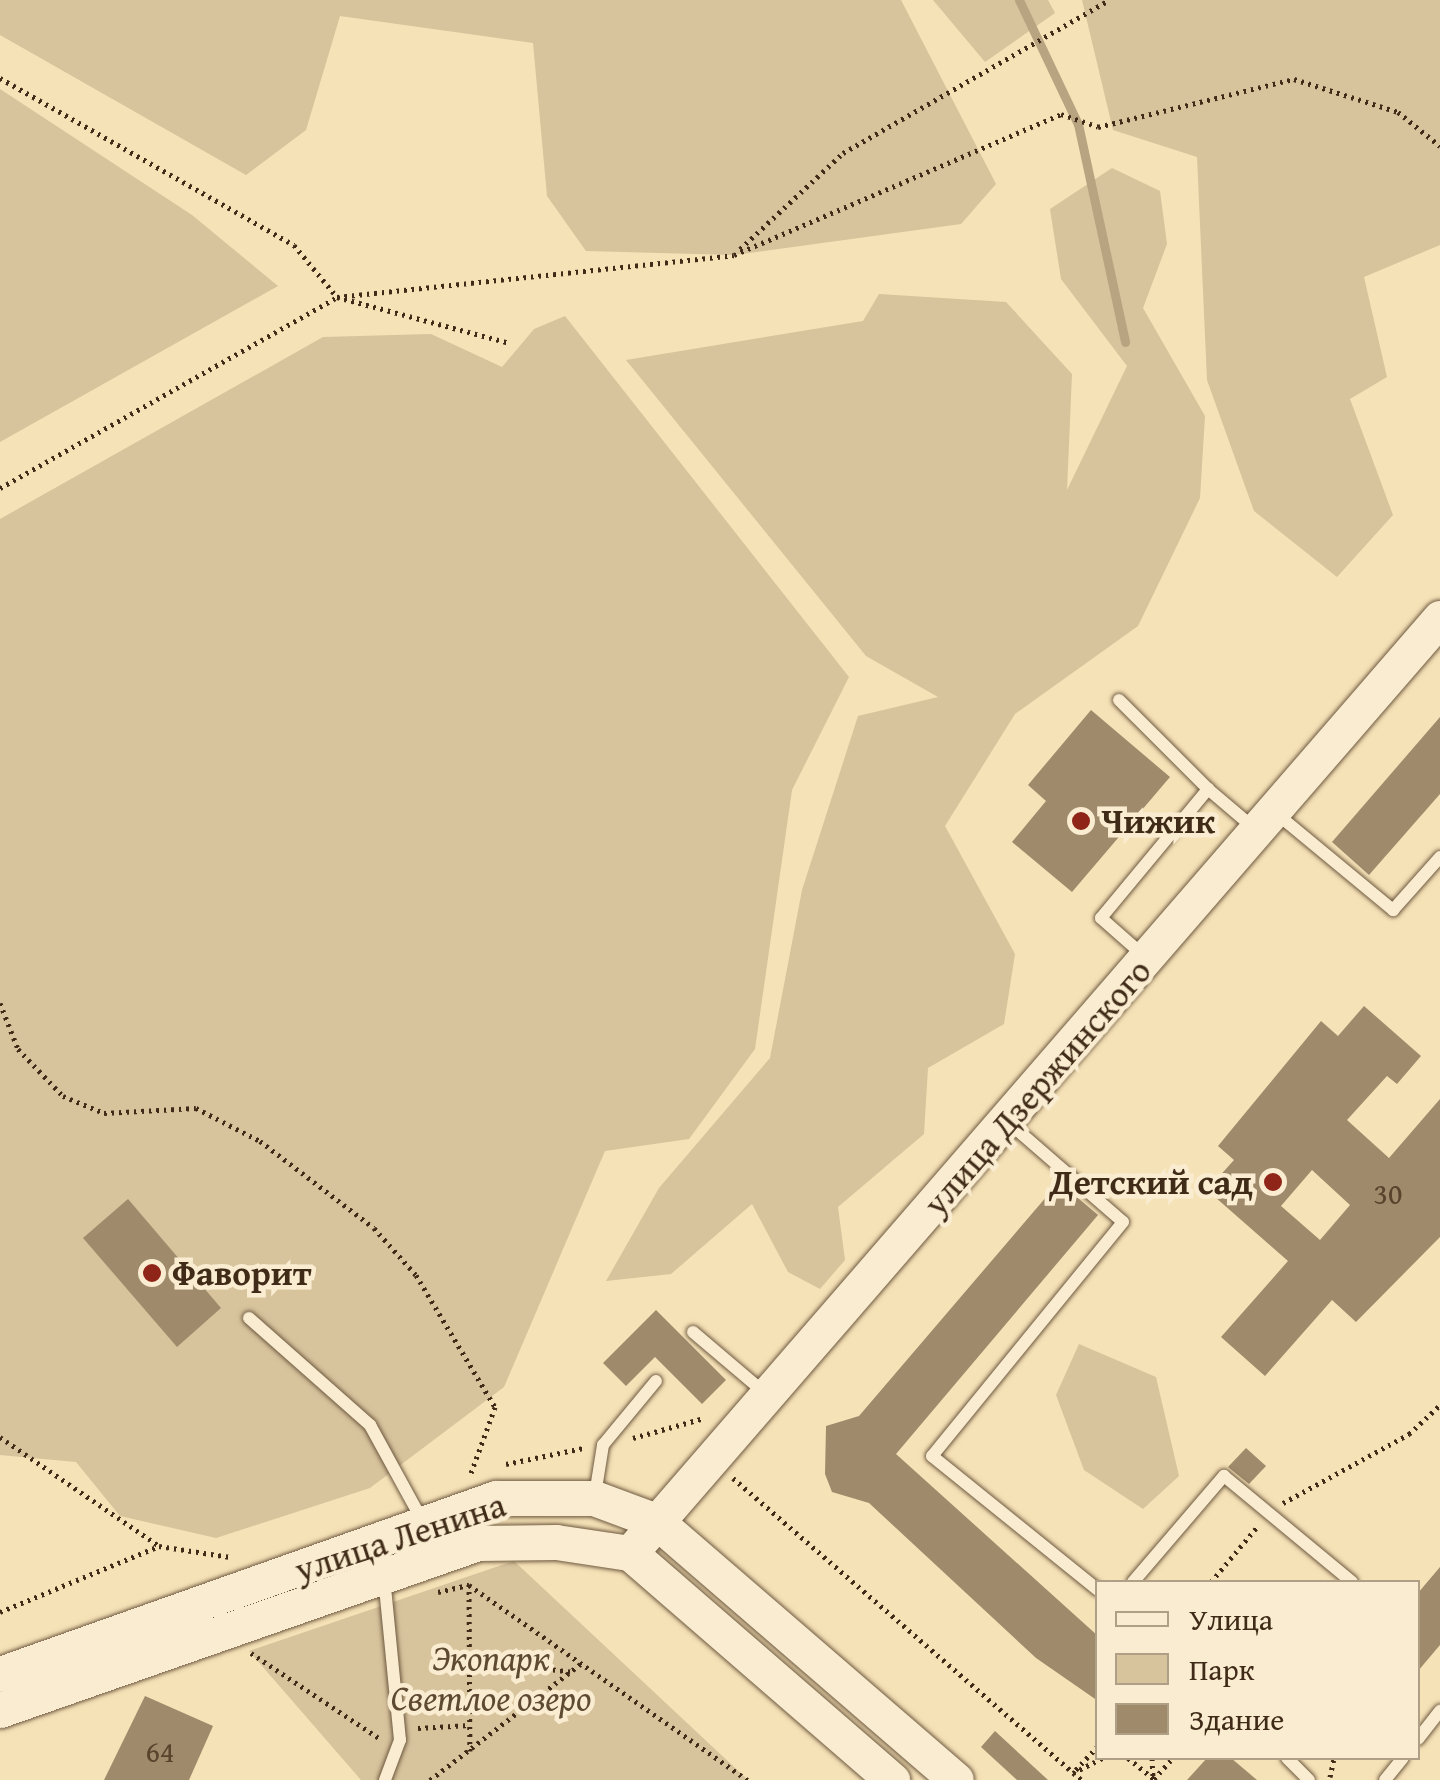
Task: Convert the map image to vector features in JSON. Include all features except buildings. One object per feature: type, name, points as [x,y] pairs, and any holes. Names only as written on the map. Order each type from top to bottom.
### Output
[{"type":"main road","name":"улица Дзержинского","points":[[630,1553],[1148,960],[1440,618]]},
{"type":"main road","name":"улица Ленина","points":[[0,1674],[496,1498],[594,1498],[656,1521],[956,1780]]},
{"type":"main road","name":"улица Ленина","points":[[0,1710],[388,1589],[478,1543],[630,1553]]},
{"type":"main road","points":[[630,1553],[892,1780]]},
{"type":"lane","points":[[1119,700],[1208,788],[1266,822],[1393,910],[1440,857]]},
{"type":"lane","points":[[1148,960],[1101,918],[1208,788]]},
{"type":"lane","points":[[1007,1121],[1123,1222],[932,1456],[1095,1588]]},
{"type":"lane","points":[[249,1318],[370,1426],[436,1520]]},
{"type":"lane","points":[[693,1332],[768,1396]]},
{"type":"lane","points":[[594,1498],[603,1445],[656,1381]]},
{"type":"lane","points":[[1135,1580],[1224,1476],[1350,1580]]},
{"type":"lane","points":[[385,1780],[397,1750],[399,1730],[388,1589]]},
{"type":"lane","points":[[1420,1736],[1440,1710]]},
{"type":"lane","points":[[1290,1760],[1309,1780]]},
{"type":"lane","points":[[1385,1780],[1401,1760]]},
{"type":"path","points":[[734,255],[843,153],[1109,0]]},
{"type":"path","points":[[0,78],[294,245],[336,298],[510,344]]},
{"type":"path","points":[[0,488],[336,298],[734,255],[1061,114],[1098,127],[1294,79],[1398,112],[1440,146]]},
{"type":"path","points":[[0,1003],[18,1048],[63,1096],[104,1112],[196,1108],[212,1116],[362,1219],[416,1274],[495,1407],[492,1434],[436,1520]]},
{"type":"path","points":[[1213,1580],[1270,1512],[1409,1434],[1440,1404]]},
{"type":"path","points":[[0,1437],[159,1546],[210,1560],[246,1554]]},
{"type":"path","points":[[711,1461],[1082,1780]]},
{"type":"path","points":[[0,1612],[159,1546]]},
{"type":"path","points":[[388,1589],[469,1584],[748,1780]]},
{"type":"path","points":[[469,1584],[470,1751]]},
{"type":"path","points":[[248,1651],[397,1750]]},
{"type":"path","points":[[470,1659],[573,1672]]},
{"type":"path","points":[[430,1780],[582,1663]]},
{"type":"path","points":[[399,1730],[470,1725]]},
{"type":"path","points":[[1074,1773],[1095,1749]]},
{"type":"path","points":[[1074,1773],[1098,1760]]},
{"type":"path","points":[[1130,1760],[1154,1779],[1171,1760]]},
{"type":"green space","points":[[0,0],[901,0],[996,184],[961,224],[734,255],[586,251],[547,196],[533,43],[340,16],[306,130],[246,175],[0,35]]},
{"type":"green space","points":[[933,0],[1048,0],[1055,13],[985,62]]},
{"type":"green space","points":[[1082,0],[1440,0],[1440,245],[1364,277],[1387,377],[1350,399],[1393,515],[1337,577],[1254,511],[1207,380],[1197,157],[1113,130]]},
{"type":"green space","points":[[0,89],[192,215],[278,286],[0,442]]},
{"type":"green space","points":[[1112,168],[1160,191],[1167,244],[1143,308],[1205,416],[1200,498],[1138,626],[1015,714],[945,826],[1015,954],[1004,1024],[928,1068],[924,1134],[838,1207],[845,1260],[820,1289],[788,1272],[752,1204],[671,1274],[606,1281],[659,1188],[770,1058],[802,890],[858,716],[938,697],[866,656],[626,360],[863,321],[879,294],[1006,302],[1072,374],[1067,490],[1127,366],[1061,279],[1050,209]]},
{"type":"green space","points":[[565,316],[849,677],[792,790],[755,1049],[689,1139],[605,1151],[504,1387],[370,1488],[216,1538],[120,1516],[76,1462],[0,1455],[0,519],[323,337],[431,334],[502,367],[534,329]]},
{"type":"green space","points":[[1079,1344],[1156,1377],[1179,1476],[1143,1509],[1084,1470],[1056,1395]]},
{"type":"green space","name":"Экопарк Светлое озеро","points":[[514,1561],[748,1780],[361,1780],[249,1651]]},
{"type":"waterway","points":[[1019,0],[1078,124],[1125,342]]},
{"type":"place","name":"Чижик","points":[[1081,821]]},
{"type":"place","name":"Детский сад","points":[[1273,1182]]},
{"type":"place","name":"Фаворит","points":[[152,1273]]}]
